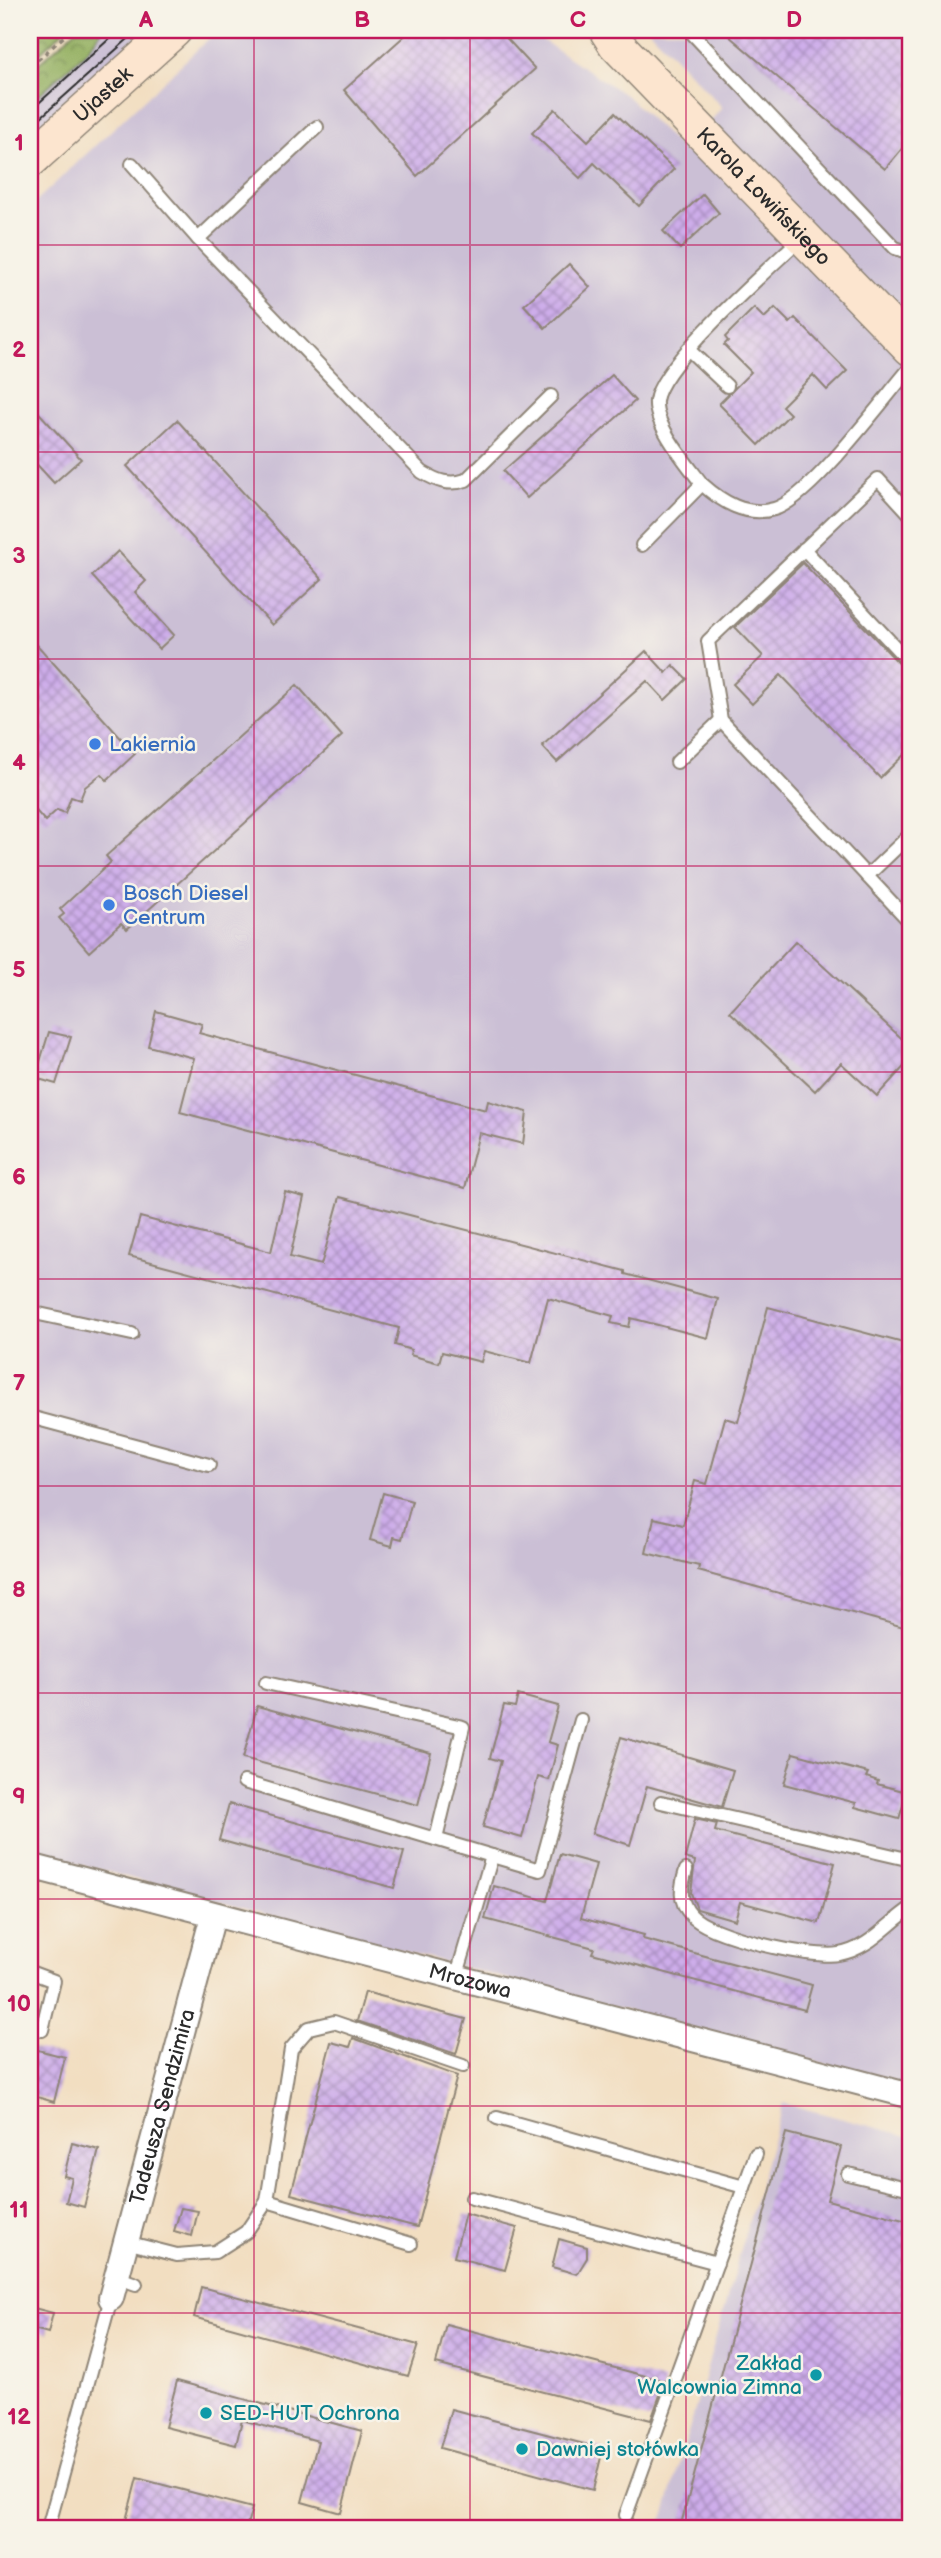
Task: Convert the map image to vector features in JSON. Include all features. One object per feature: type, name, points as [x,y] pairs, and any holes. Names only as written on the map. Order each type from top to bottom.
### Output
[{"type":"street","name":"Ujastek","points":[[30,160],[174,30]]},
{"type":"street","name":"Karola Łowińskiego","points":[[579,30],[612,37],[911,348]]},
{"type":"street","name":"Mrozowa","points":[[30,1866],[213,1916],[911,2096]]},
{"type":"street","name":"Tadeusza Sendzimira","points":[[121,2286],[126,2242],[213,1916]]},
{"type":"lane","points":[[689,30],[895,248],[911,253]]},
{"type":"lane","points":[[198,239],[317,127]]},
{"type":"lane","points":[[132,164],[198,239],[422,472],[433,479],[456,484],[466,480],[551,396]]},
{"type":"lane","points":[[803,236],[669,370],[656,403],[668,437],[702,484],[723,503],[749,510],[775,509],[801,494],[911,367]]},
{"type":"lane","points":[[688,350],[727,386]]},
{"type":"lane","points":[[911,515],[877,479],[708,641],[721,720],[911,923]]},
{"type":"lane","points":[[642,545],[702,484]]},
{"type":"lane","points":[[804,549],[911,664]]},
{"type":"lane","points":[[677,762],[721,720]]},
{"type":"lane","points":[[867,876],[911,834]]},
{"type":"lane","points":[[30,1312],[132,1334]]},
{"type":"lane","points":[[30,1417],[209,1465]]},
{"type":"lane","points":[[266,1683],[463,1727],[436,1839]]},
{"type":"lane","points":[[244,1782],[540,1870],[581,1720]]},
{"type":"lane","points":[[661,1802],[911,1860]]},
{"type":"lane","points":[[456,1979],[492,1856]]},
{"type":"lane","points":[[686,1870],[681,1886],[682,1902],[691,1915],[704,1926],[803,1955],[840,1954],[874,1940],[911,1908]]},
{"type":"lane","points":[[30,1972],[54,1981],[42,2030],[30,2026]]},
{"type":"lane","points":[[126,2242],[177,2255],[215,2252],[246,2232],[267,2201],[291,2049],[309,2028],[334,2022],[463,2066]]},
{"type":"lane","points":[[497,2118],[744,2187]]},
{"type":"lane","points":[[626,2515],[756,2154]]},
{"type":"lane","points":[[848,2174],[911,2189]]},
{"type":"lane","points":[[472,2197],[717,2263]]},
{"type":"lane","points":[[267,2201],[411,2244]]},
{"type":"lane","points":[[48,2528],[121,2286]]},
{"type":"path","points":[[30,67],[71,30]]},
{"type":"shaded area","points":[[102,30],[145,30],[30,134],[30,103],[98,38]]},
{"type":"shaded area","points":[[218,30],[527,30],[628,97],[686,153],[722,107],[649,30],[911,30],[911,2087],[30,1851],[30,207]]},
{"type":"shaded area","name":"Zakład Walcownia Zimna","points":[[783,2103],[911,2137],[911,2528],[661,2528]]},
{"type":"green space","points":[[30,30],[65,30],[30,62]]},
{"type":"green space","points":[[76,30],[102,30],[87,51],[30,103],[30,71]]},
{"type":"building","points":[[411,30],[499,30],[535,69],[417,176],[344,90]]},
{"type":"building","points":[[722,30],[911,30],[911,138],[885,169]]},
{"type":"building","points":[[555,109],[588,141],[615,113],[674,169],[639,206],[594,163],[580,178],[532,133]]},
{"type":"building","points":[[703,194],[719,213],[680,249],[663,231]]},
{"type":"building","points":[[569,264],[590,287],[545,328],[524,305]]},
{"type":"building","points":[[754,308],[764,318],[775,308],[790,323],[795,318],[847,371],[827,390],[813,375],[782,406],[790,414],[759,445],[719,404],[751,372],[724,345],[728,341],[725,337]]},
{"type":"building","points":[[612,375],[635,401],[527,498],[503,471]]},
{"type":"building","points":[[30,403],[81,459],[54,483],[30,457]]},
{"type":"building","points":[[177,420],[322,579],[272,625],[127,466]]},
{"type":"building","points":[[118,551],[146,581],[135,592],[174,635],[159,649],[92,576]]},
{"type":"building","points":[[803,563],[911,676],[911,748],[880,778],[781,675],[752,704],[733,684],[763,656],[735,627]]},
{"type":"building","points":[[30,637],[135,754],[107,780],[101,774],[85,787],[80,800],[71,797],[65,813],[57,810],[45,821],[30,804]]},
{"type":"building","points":[[646,651],[666,673],[673,665],[687,679],[665,700],[647,681],[557,762],[542,746]]},
{"type":"building","points":[[297,685],[342,736],[127,929],[121,923],[89,952],[59,918],[64,914],[60,909],[111,862],[106,856]]},
{"type":"building","points":[[796,941],[911,1047],[911,1059],[877,1096],[841,1063],[815,1091],[730,1012]]},
{"type":"building","points":[[156,1011],[202,1024],[199,1033],[486,1110],[488,1101],[527,1112],[523,1144],[479,1133],[465,1188],[180,1112],[194,1058],[148,1046]]},
{"type":"building","points":[[49,1032],[71,1037],[56,1084],[35,1078]]},
{"type":"building","points":[[285,1192],[304,1197],[290,1257],[321,1265],[340,1197],[625,1271],[625,1274],[718,1299],[708,1338],[631,1318],[629,1327],[611,1323],[613,1316],[548,1298],[531,1363],[484,1351],[481,1362],[442,1352],[439,1363],[410,1355],[411,1350],[395,1345],[399,1328],[129,1256],[140,1217],[271,1252]]},
{"type":"building","points":[[768,1307],[911,1345],[911,1629],[698,1571],[699,1566],[646,1553],[654,1518],[683,1525],[695,1481],[707,1484],[725,1418],[738,1422]]},
{"type":"building","points":[[383,1493],[412,1501],[402,1539],[394,1537],[392,1546],[370,1540]]},
{"type":"building","points":[[518,1695],[558,1706],[548,1742],[558,1745],[549,1780],[538,1777],[522,1838],[483,1827],[501,1761],[490,1758],[504,1705],[515,1707]]},
{"type":"building","points":[[257,1706],[431,1753],[418,1805],[243,1758]]},
{"type":"building","points":[[621,1737],[733,1770],[722,1807],[647,1786],[630,1845],[592,1833]]},
{"type":"building","points":[[793,1753],[868,1773],[866,1777],[878,1781],[877,1784],[907,1792],[899,1819],[855,1807],[856,1803],[784,1784]]},
{"type":"building","points":[[229,1804],[404,1852],[394,1888],[219,1840]]},
{"type":"building","points":[[695,1819],[717,1824],[715,1831],[835,1863],[819,1923],[740,1902],[735,1920],[697,1909],[691,1893],[695,1861],[685,1858]]},
{"type":"building","points":[[560,1854],[596,1864],[581,1918],[644,1935],[643,1939],[812,1985],[805,2010],[592,1953],[594,1948],[485,1919],[494,1886],[547,1901]]},
{"type":"building","points":[[365,1992],[466,2019],[456,2054],[357,2021]]},
{"type":"building","points":[[353,2038],[457,2076],[417,2227],[291,2194],[331,2042],[350,2047]]},
{"type":"building","points":[[30,2048],[65,2057],[54,2102],[30,2095]]},
{"type":"building","name":"Zakład Walcownia Zimna","points":[[786,2133],[841,2147],[827,2200],[911,2222],[911,2528],[680,2528]]},
{"type":"building","points":[[72,2143],[99,2150],[84,2207],[66,2202],[72,2178],[64,2176]]},
{"type":"building","points":[[181,2208],[198,2211],[192,2236],[174,2231]]},
{"type":"building","points":[[465,2214],[517,2228],[505,2270],[454,2257]]},
{"type":"building","points":[[559,2239],[587,2247],[587,2258],[577,2274],[552,2267]]},
{"type":"building","points":[[201,2287],[418,2345],[408,2376],[194,2317]]},
{"type":"building","points":[[30,2307],[53,2313],[48,2333],[30,2328]]},
{"type":"building","points":[[446,2324],[665,2381],[651,2420],[436,2364]]},
{"type":"building","points":[[177,2381],[362,2431],[341,2513],[302,2502],[318,2441],[242,2420],[236,2445],[165,2427]]},
{"type":"building","name":"Dawniej stołówka","points":[[451,2409],[603,2449],[593,2490],[440,2448]]},
{"type":"building","points":[[137,2478],[252,2508],[246,2528],[124,2528]]},
{"type":"tram line","points":[[30,111],[119,30]]},
{"type":"tram line","points":[[30,127],[138,30]]},
{"type":"place","name":"Lakiernia","points":[[95,744]]},
{"type":"place","name":"Bosch Diesel Centrum","points":[[109,905]]},
{"type":"place","name":"Zakład Walcownia Zimna","points":[[816,2375]]},
{"type":"place","name":"SED-HUT Ochrona","points":[[206,2413]]},
{"type":"place","name":"Dawniej stołówka","points":[[522,2449]]}]
